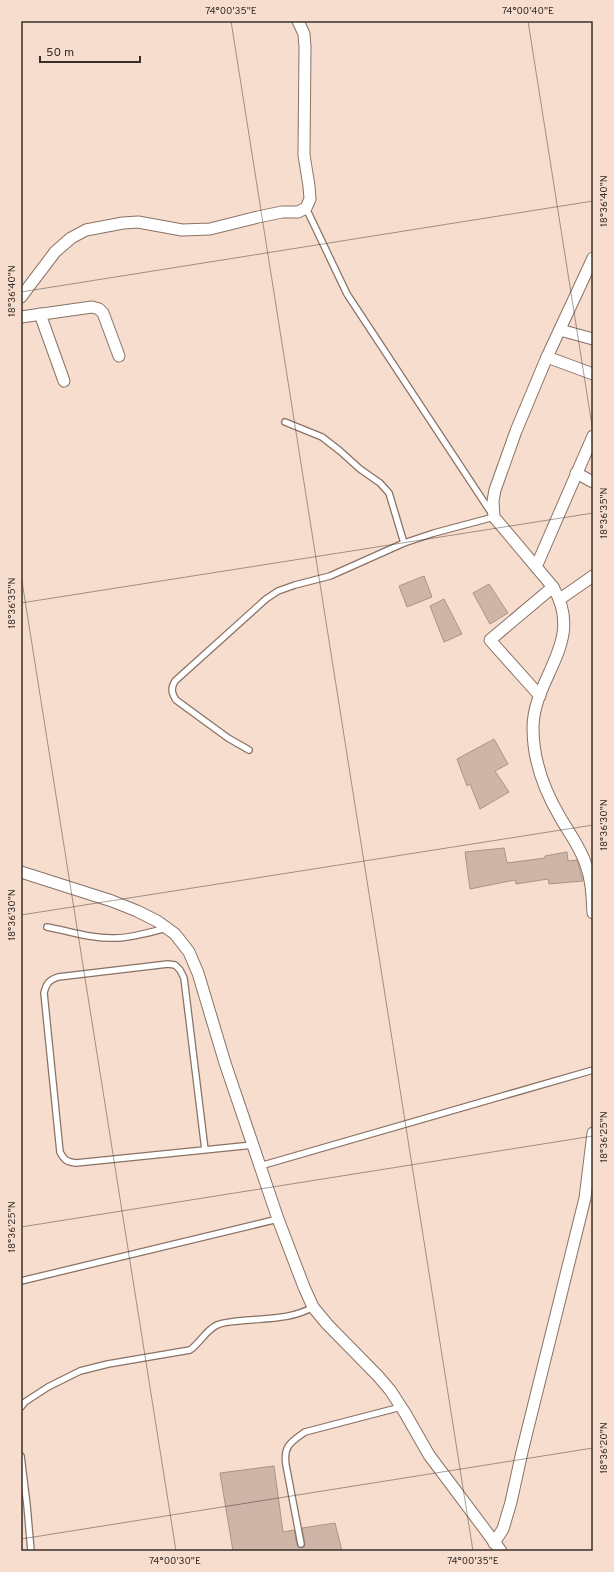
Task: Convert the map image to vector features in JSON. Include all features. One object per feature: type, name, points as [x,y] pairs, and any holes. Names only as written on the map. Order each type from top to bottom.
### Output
[{"type":"street","points":[[21,298],[55,252],[71,238],[86,230],[123,223],[138,222],[182,230],[210,229],[282,212],[298,212],[306,208],[310,199],[304,155],[305,47],[304,34],[298,21]]},
{"type":"street","points":[[593,258],[516,431],[492,500],[494,517],[553,587],[560,599],[564,622],[563,636],[557,657],[540,696],[533,726],[534,742],[536,761],[542,778],[556,810],[580,850],[586,866],[591,884],[593,913]]},
{"type":"street","points":[[21,317],[92,307],[99,309],[103,313],[119,356]]},
{"type":"street","points":[[40,314],[64,381]]},
{"type":"street","points":[[560,330],[593,339]]},
{"type":"street","points":[[548,357],[593,374]]},
{"type":"street","points":[[536,567],[593,436]]},
{"type":"street","points":[[576,473],[593,482]]},
{"type":"street","points":[[560,599],[593,576]]},
{"type":"street","points":[[540,696],[490,640],[553,587]]},
{"type":"street","points":[[21,872],[138,910],[157,920],[175,934],[189,952],[198,973],[225,1063],[278,1219],[304,1287],[313,1306],[327,1324],[378,1376],[401,1407],[430,1455],[498,1547]]},
{"type":"street","points":[[498,1547],[511,1502],[584,1198],[593,1133]]},
{"type":"lane","points":[[249,750],[228,738],[176,700],[172,694],[171,687],[175,681],[266,599],[278,591],[295,584],[330,576],[404,543],[434,533],[494,517],[347,294],[306,208]]},
{"type":"lane","points":[[285,422],[322,437],[360,469],[380,483],[388,493],[404,543]]},
{"type":"lane","points":[[47,927],[103,938],[132,936],[167,928]]},
{"type":"lane","points":[[205,1150],[184,978],[180,970],[175,965],[168,964],[58,977],[50,980],[46,985],[44,993],[60,1152],[63,1158],[68,1162],[76,1163],[205,1150],[253,1145]]},
{"type":"lane","points":[[260,1166],[593,1070]]},
{"type":"lane","points":[[21,1281],[278,1219]]},
{"type":"lane","points":[[21,1406],[48,1387],[80,1371],[108,1364],[190,1350],[197,1345],[209,1330],[216,1325],[292,1316],[304,1312],[313,1306]]},
{"type":"lane","points":[[301,1544],[286,1465],[286,1449],[292,1442],[305,1432],[401,1407]]},
{"type":"lane","points":[[21,1456],[31,1551]]},
{"type":"building","points":[[424,576],[432,597],[407,607],[399,586]]},
{"type":"building","points":[[489,584],[508,613],[490,624],[473,593]]},
{"type":"building","points":[[444,599],[462,634],[444,642],[430,606]]},
{"type":"building","points":[[494,739],[508,764],[495,771],[509,792],[480,809],[470,784],[467,786],[457,759]]},
{"type":"building","points":[[504,848],[507,863],[545,858],[545,856],[567,852],[568,861],[577,860],[583,881],[549,884],[548,879],[516,884],[515,880],[470,889],[465,852]]},
{"type":"building","points":[[274,1466],[283,1532],[294,1530],[297,1545],[301,1548],[304,1547],[305,1544],[302,1528],[335,1523],[342,1551],[233,1551],[220,1473]]}]
